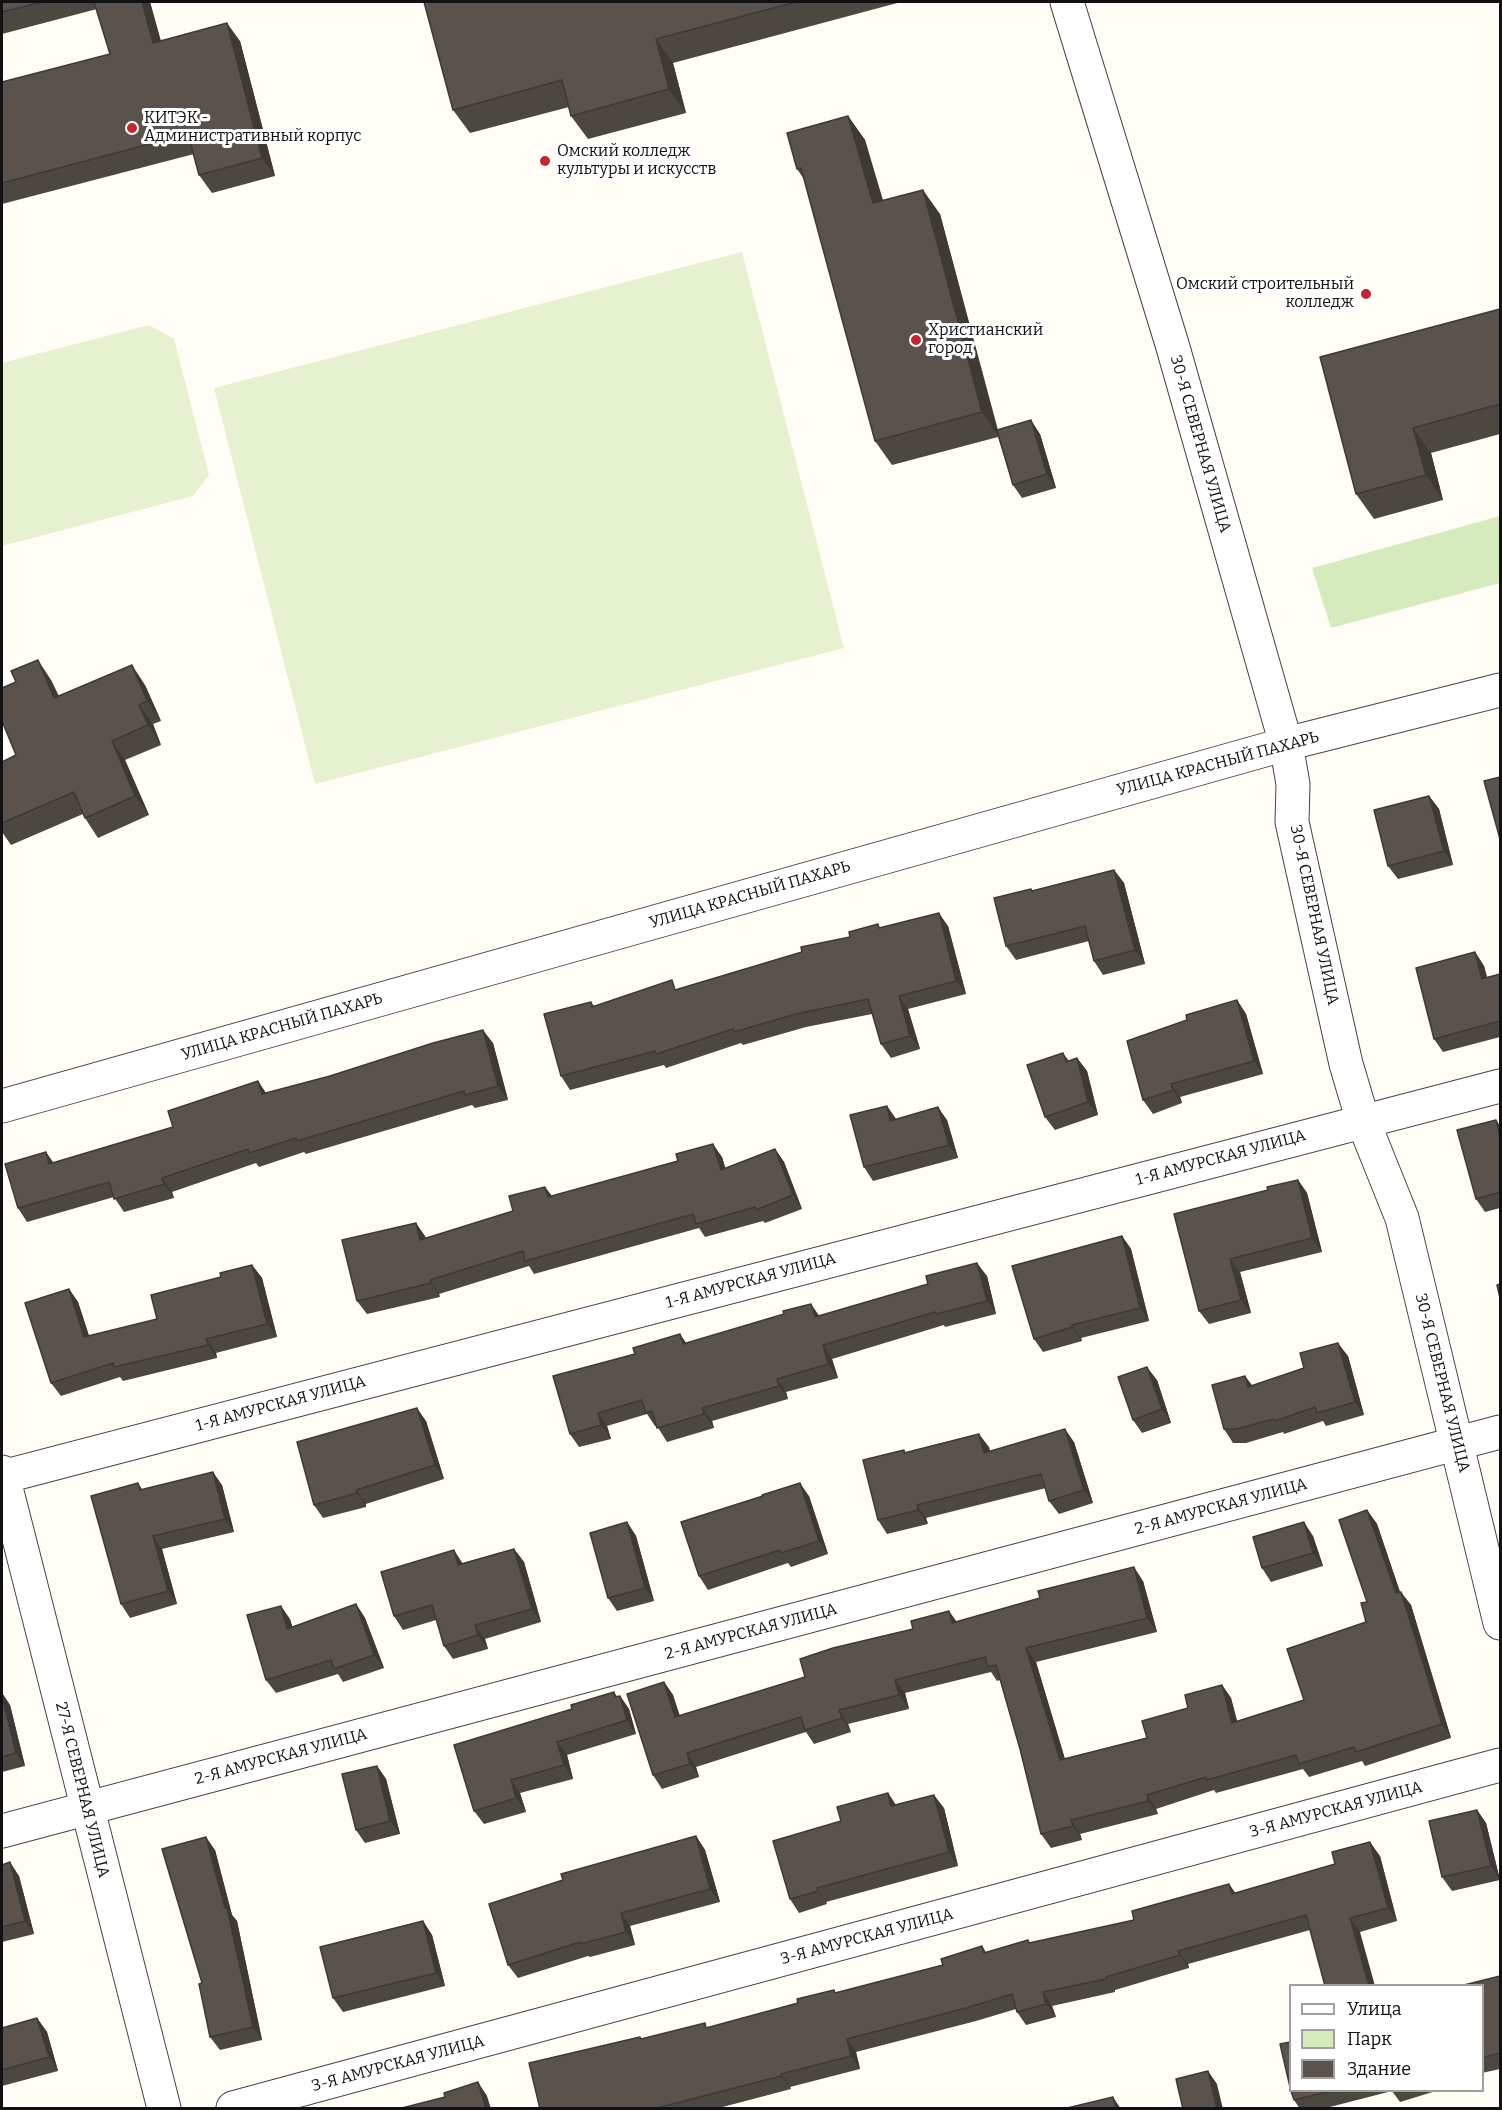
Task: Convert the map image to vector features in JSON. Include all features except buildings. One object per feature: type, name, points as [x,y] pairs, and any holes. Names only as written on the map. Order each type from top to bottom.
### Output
[{"type":"street","name":"30-Я СЕВЕРНАЯ УЛИЦА","points":[[1067,2],[1172,344],[1286,744],[1293,784],[1292,822],[1346,1064],[1363,1120],[1402,1218],[1500,1623]]},
{"type":"street","name":"УЛИЦА КРАСНЫЙ ПАХАРЬ","points":[[2,1106],[1286,744],[1500,690]]},
{"type":"street","name":"1-Я АМУРСКАЯ УЛИЦА","points":[[2,1475],[1500,1086]]},
{"type":"street","name":"2-Я АМУРСКАЯ УЛИЦА","points":[[2,1831],[1500,1432]]},
{"type":"street","name":"27-Я СЕВЕРНАЯ УЛИЦА","points":[[2,1475],[164,2109]]},
{"type":"street","name":"3-Я АМУРСКАЯ УЛИЦА","points":[[234,2109],[1500,1766]]},
{"type":"green space","points":[[742,252],[844,648],[315,784],[214,388]]},
{"type":"green space","points":[[149,325],[174,339],[209,475],[193,496],[2,546],[2,363]]},
{"type":"green space","points":[[1500,516],[1500,583],[1331,628],[1312,568]]},
{"type":"place","name":"КИТЭК - Административный корпус","points":[[132,128]]},
{"type":"place","name":"Омский колледж культуры и искусств","points":[[545,161]]},
{"type":"place","name":"Омский строительный колледж","points":[[1366,294]]},
{"type":"place","name":"Христианский город","points":[[916,340]]}]
